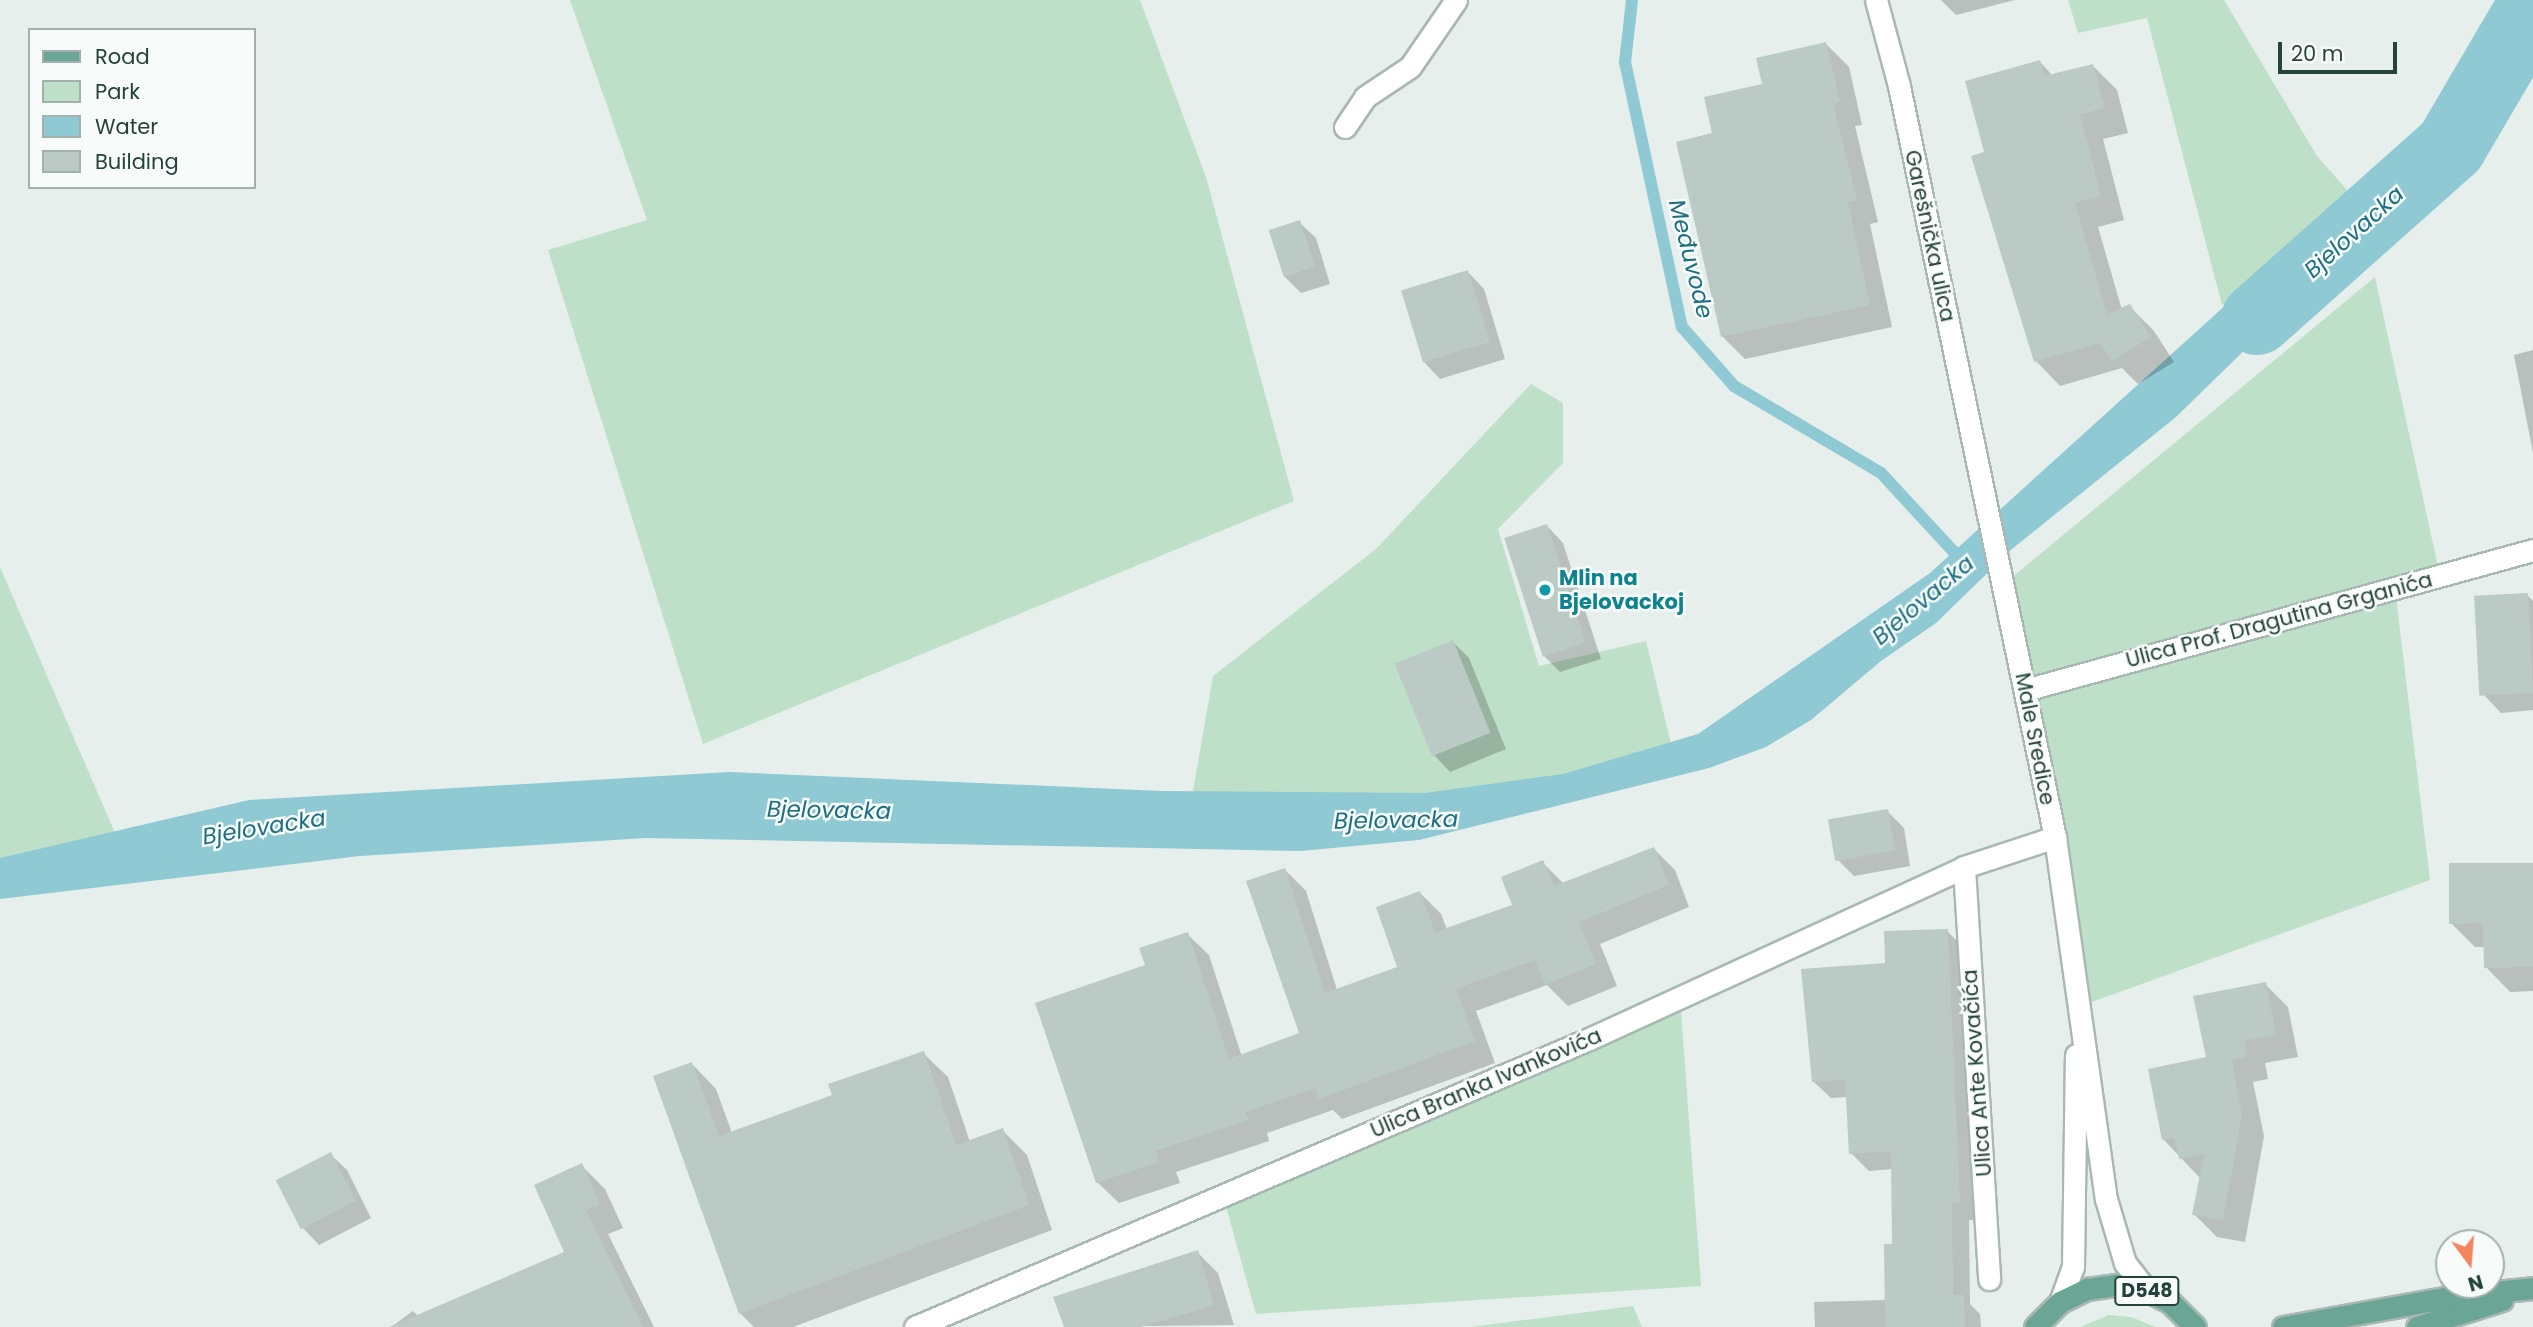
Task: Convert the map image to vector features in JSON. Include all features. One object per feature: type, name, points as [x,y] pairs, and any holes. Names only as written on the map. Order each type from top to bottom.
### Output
[{"type":"main road","name":"D548","points":[[2035,1327],[2060,1302],[2087,1290],[2117,1285],[2146,1290],[2198,1325]]},
{"type":"main road","points":[[2283,1327],[2442,1298],[2533,1289]]},
{"type":"main road","points":[[2417,1327],[2533,1289]]},
{"type":"street","points":[[1345,127],[1365,97],[1410,67],[1456,0]]},
{"type":"street","name":"Garešnička ulica","points":[[1876,0],[1899,86],[1978,474]]},
{"type":"street","name":"Male Sredice","points":[[1978,474],[2004,584],[2055,837],[2112,1227],[2125,1263],[2146,1290]]},
{"type":"street","name":"Ulica Prof. Dragutina Grganića","points":[[2025,690],[2533,550]]},
{"type":"street","name":"Ulica Branka Ivankovića","points":[[915,1327],[1588,1039],[1964,867],[2055,837]]},
{"type":"street","name":"Ulica Ante Kovačića","points":[[1964,867],[1989,1279]]},
{"type":"street","name":"Male Sredice","points":[[2060,1302],[2073,1267],[2072,1124],[2078,1007]]},
{"type":"green space","points":[[570,0],[1140,0],[1206,177],[1294,501],[703,744],[548,250],[647,220]]},
{"type":"green space","points":[[2068,0],[2224,0],[2317,156],[2364,209],[2222,305],[2147,18],[2078,33]]},
{"type":"green space","points":[[2375,277],[2440,576],[2395,588],[2430,880],[2078,1007],[2004,584]]},
{"type":"green space","points":[[1531,384],[1563,403],[1563,463],[1498,529],[1539,666],[1646,641],[1676,764],[1452,823],[1189,814],[1213,676],[1376,549]]},
{"type":"green space","points":[[0,567],[122,849],[0,881]]},
{"type":"green space","points":[[1680,997],[1701,1286],[1256,1314],[1223,1196]]},
{"type":"green space","points":[[1633,1306],[1642,1327],[1471,1327]]},
{"type":"green space","points":[[2109,1315],[2131,1317],[2156,1327],[2080,1327]]},
{"type":"water","points":[[2313,226],[2347,280],[2259,336],[2176,417],[2012,549],[1936,623],[1881,661],[1811,720],[1766,747],[1709,768],[1419,840],[1300,851],[645,838],[360,856],[0,899],[0,858],[249,800],[729,772],[1161,791],[1425,793],[1563,774],[1698,734],[1930,573]]},
{"type":"building","points":[[1826,42],[1840,102],[1833,104],[1857,200],[1848,202],[1870,305],[1721,337],[1676,142],[1712,133],[1704,97],[1762,84],[1756,58]]},
{"type":"building","points":[[2040,60],[2044,76],[2093,64],[2105,108],[2080,115],[2101,196],[2075,203],[2107,314],[2130,304],[2151,337],[2112,361],[2100,343],[2034,362],[1971,156],[1984,152],[1965,81]]},
{"type":"building","points":[[1300,220],[1315,267],[1284,277],[1269,230]]},
{"type":"building","points":[[1468,270],[1490,342],[1423,362],[1401,290]]},
{"type":"building","name":"Mlin na Bjelovackoj","points":[[1547,524],[1586,643],[1543,657],[1504,538]]},
{"type":"building","points":[[2528,593],[2533,693],[2479,696],[2474,596]]},
{"type":"building","points":[[1453,640],[1490,733],[1432,756],[1395,664]]},
{"type":"building","points":[[1888,809],[1895,850],[1835,861],[1828,820]]},
{"type":"building","points":[[1654,847],[1669,885],[1579,922],[1596,964],[1545,985],[1535,960],[1456,989],[1475,1041],[1319,1099],[1315,1088],[1246,1112],[1249,1120],[1155,1151],[1159,1162],[1096,1183],[1035,1003],[1145,965],[1139,948],[1188,932],[1229,1059],[1299,1033],[1246,881],[1285,868],[1325,993],[1397,967],[1376,907],[1420,891],[1435,932],[1512,905],[1501,877],[1543,860],[1554,886]]},
{"type":"building","points":[[2449,863],[2533,863],[2533,967],[2484,968],[2483,923],[2449,924]]},
{"type":"building","points":[[1948,929],[1960,1203],[1952,1203],[1953,1295],[1964,1295],[1965,1327],[1885,1327],[1884,1244],[1892,1244],[1891,1151],[1849,1154],[1845,1080],[1812,1082],[1801,969],[1885,963],[1884,931]]},
{"type":"building","points":[[2266,982],[2276,1035],[2244,1041],[2247,1057],[2232,1060],[2242,1115],[2223,1220],[2192,1215],[2204,1154],[2179,1159],[2174,1137],[2162,1140],[2148,1069],[2206,1057],[2193,996]]},
{"type":"building","points":[[924,1051],[956,1145],[1003,1128],[1029,1205],[739,1314],[653,1076],[692,1062],[719,1136],[832,1095],[828,1084]]},
{"type":"building","points":[[331,1152],[356,1201],[301,1229],[276,1180]]},
{"type":"building","points":[[582,1163],[600,1204],[586,1210],[643,1327],[389,1327],[564,1252],[534,1185]]},
{"type":"building","points":[[1198,1250],[1214,1305],[1141,1327],[1064,1327],[1053,1297]]},
{"type":"waterway","name":"Međuvode","points":[[1632,0],[1625,62],[1682,327],[1734,386],[1881,473],[1965,564]]},
{"type":"waterway","name":"Bjelovacka","points":[[2257,319],[2451,146],[2533,6]]},
{"type":"place","name":"Mlin na Bjelovackoj","points":[[1545,590]]}]
